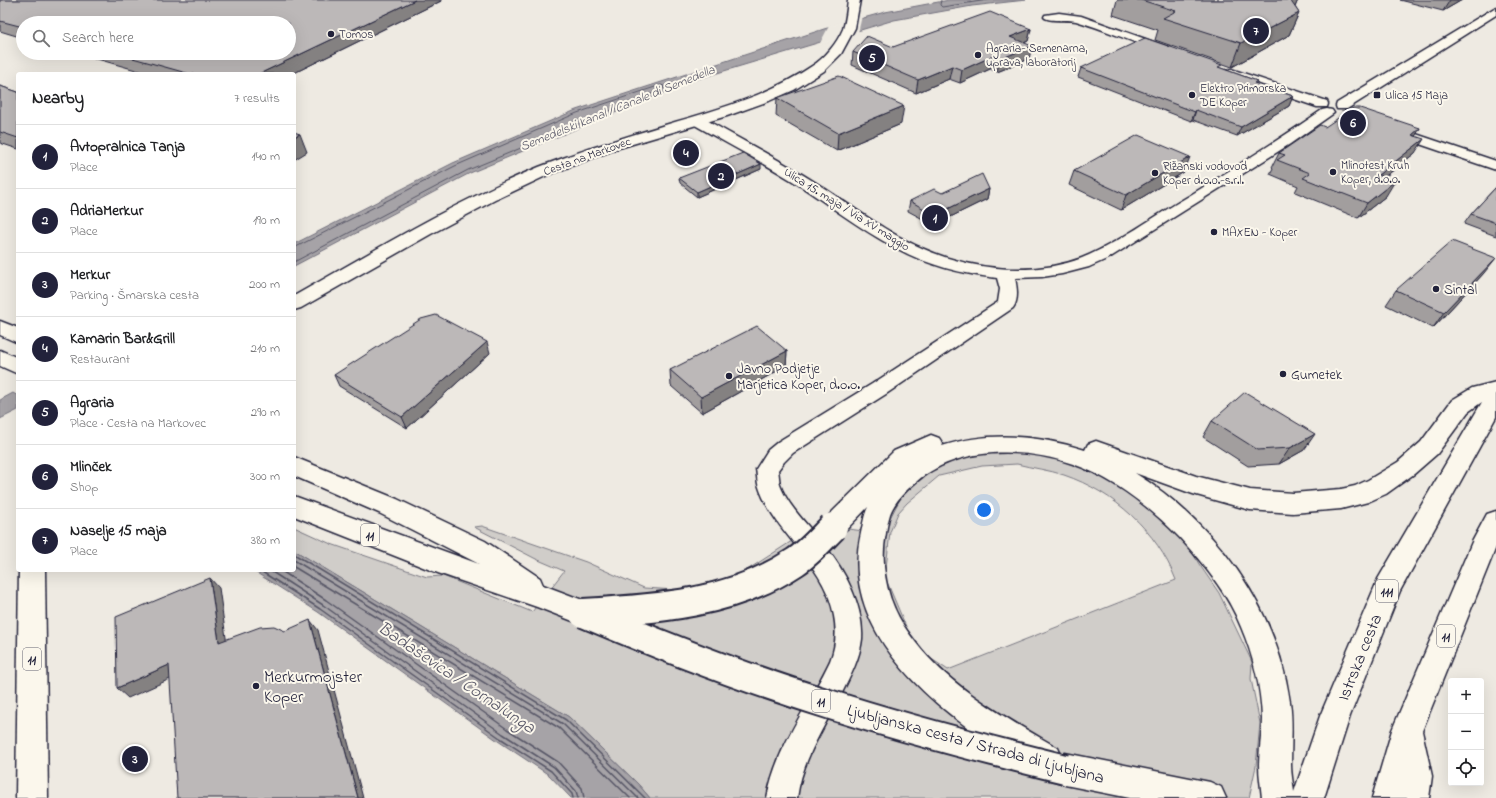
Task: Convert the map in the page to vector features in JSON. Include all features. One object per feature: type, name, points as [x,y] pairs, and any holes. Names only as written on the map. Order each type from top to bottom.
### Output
[{"type":"main road","name":"Cesta na Markovec","points":[[296,303],[425,230],[489,196],[544,171],[614,145],[698,121],[764,98],[789,87],[819,68],[830,58],[841,44],[849,28],[853,6]]},
{"type":"main road","points":[[0,327],[16,335]]},
{"type":"main road","points":[[0,357],[16,365]]},
{"type":"main road","points":[[583,613],[657,607],[694,602],[726,594],[781,571],[796,561],[833,527],[902,457],[948,438],[995,431],[1052,437],[1094,449],[1193,485],[1250,500],[1293,503],[1340,499],[1359,495],[1377,487],[1406,468],[1429,448],[1460,406],[1480,393],[1496,390]]},
{"type":"main road","name":"Istrska cesta","points":[[1308,798],[1335,716],[1388,587],[1496,397]]},
{"type":"main road","points":[[1065,769],[998,730],[953,700],[921,670],[890,630],[874,594],[869,561],[871,532],[880,505],[888,493],[920,463],[942,454],[975,446],[1007,444],[1037,446],[1078,457],[1115,472],[1169,511],[1200,542],[1232,583],[1261,640],[1272,684],[1277,718],[1275,768],[1278,798]]},
{"type":"main road","name":"Ljubljanska cesta / Strada di Ljubljana","points":[[296,467],[388,506],[476,549],[488,556],[544,597]]},
{"type":"main road","name":"Ljubljanska cesta / Strada di Ljubljana","points":[[296,507],[447,565],[544,597],[671,650],[818,701],[925,733],[1065,769],[1210,798]]},
{"type":"main road","name":"11","points":[[1388,798],[1407,730],[1492,533]]},
{"type":"main road","name":"11","points":[[32,572],[32,798]]},
{"type":"main road","points":[[1407,730],[1416,776],[1414,798]]},
{"type":"street","points":[[1224,70],[1339,115],[1348,112],[1496,10]]},
{"type":"street","points":[[1049,18],[1059,16],[1077,18],[1174,52]]},
{"type":"street","name":"Ulica 15. maja / Via XV maggio","points":[[698,121],[795,176],[895,242],[951,265],[972,270],[1005,274],[1039,273],[1083,263],[1094,258],[1119,245],[1186,204],[1325,109]]},
{"type":"street","points":[[1387,128],[1496,166]]},
{"type":"street","points":[[782,798],[783,785],[809,726],[842,667],[848,648],[849,632],[842,595],[824,561],[802,534],[777,499],[769,484],[767,469],[776,456],[786,447],[879,389],[1007,304],[1009,288],[1005,274]]},
{"type":"shaded area","points":[[1000,453],[1036,453],[1068,461],[1104,476],[1141,499],[1188,545],[1219,593],[1252,662],[1251,679],[1260,723],[1256,766],[1249,798],[650,798],[638,784],[569,717],[296,551],[296,528],[331,544],[427,577],[443,576],[532,612],[564,571],[536,559],[474,527],[482,526],[586,562],[644,588],[676,590],[705,585],[744,572],[795,539],[833,527],[871,532],[888,522],[900,499],[917,481],[939,465],[966,455]],"holes":[[[1017,464],[1052,472],[1082,482],[1100,492],[1132,516],[1158,545],[1176,580],[948,670],[930,658],[907,629],[885,577],[890,532],[898,513],[907,503],[939,476],[982,466]]]},
{"type":"water","name":"Semedelski kanal / Canale di Semedella","points":[[949,0],[1026,0],[972,6],[894,20],[694,80],[470,173],[296,265],[296,243],[453,163],[576,110],[824,29],[885,12]]},
{"type":"water","points":[[13,393],[16,395],[16,411],[0,419],[0,400]]},
{"type":"water","name":"Badaševica / Cornalunga","points":[[296,551],[569,717],[638,784],[650,798],[571,798],[549,775],[498,741],[318,612],[255,572],[296,572]]},
{"type":"pier","points":[[862,16],[858,33],[819,45],[829,26]]},
{"type":"building","points":[[0,0],[415,0],[296,56],[296,16],[16,16],[16,25],[0,21]]},
{"type":"building","points":[[1141,0],[1290,0],[1299,13],[1241,43],[1163,18],[1176,11]]},
{"type":"building","points":[[990,12],[1031,29],[1010,37],[1032,46],[1000,59],[993,56],[962,70],[952,66],[918,80],[853,52],[867,36],[893,47]]},
{"type":"building","name":"Elektro Primorska DE Koper","points":[[1145,38],[1222,65],[1218,67],[1257,81],[1254,83],[1293,96],[1241,127],[1196,110],[1195,112],[1081,68]]},
{"type":"building","points":[[140,60],[289,60],[263,72],[183,72]]},
{"type":"building","points":[[839,76],[904,106],[838,133],[777,98]]},
{"type":"building","points":[[0,86],[16,91],[16,137],[0,132]]},
{"type":"building","name":"Mlinotest Kruh Koper, d.o.o.","points":[[1353,108],[1360,108],[1420,128],[1412,135],[1424,139],[1378,175],[1395,181],[1367,203],[1303,178],[1310,173],[1277,160],[1285,155],[1279,153],[1320,125],[1325,127]]},
{"type":"building","points":[[1138,135],[1190,157],[1126,195],[1074,171]]},
{"type":"building","points":[[743,153],[761,164],[697,192],[679,178]]},
{"type":"building","points":[[982,174],[989,189],[935,215],[910,201],[934,189],[942,193]]},
{"type":"building","points":[[1496,187],[1496,223],[1471,214]]},
{"type":"building","name":"Sintal","points":[[1452,241],[1496,258],[1444,312],[1396,290]]},
{"type":"building","points":[[436,315],[487,342],[402,417],[334,375],[421,319]]},
{"type":"building","points":[[757,326],[787,351],[701,397],[670,370]]},
{"type":"building","points":[[1245,392],[1315,434],[1290,448],[1258,450],[1212,421]]},
{"type":"building","name":"Merkurmojster Koper","points":[[210,578],[219,642],[260,627],[274,626],[285,631],[310,620],[358,798],[177,798],[169,665],[117,688],[116,617]]},
{"type":"place","name":"Naselje 15 maja","points":[[1256,31]]},
{"type":"place","name":"Tomos","points":[[331,34]]},
{"type":"place","name":"Agraria- Semenarna, uprava, laboratorij","points":[[978,55]]},
{"type":"place","name":"Agraria","points":[[872,58]]},
{"type":"place","name":"Elektro Primorska DE Koper","points":[[1192,95]]},
{"type":"place","name":"Ulica 15 Maja","points":[[1377,95]]},
{"type":"place","name":"Mlinček","points":[[1353,123]]},
{"type":"place","name":"Kamarin Bar&Grill","points":[[686,153]]},
{"type":"place","name":"Mlinotest Kruh Koper, d.o.o.","points":[[1333,172]]},
{"type":"place","name":"Rižanski vodovod Koper d.o.o.-s.r.l.","points":[[1155,173]]},
{"type":"place","name":"AdriaMerkur","points":[[721,176]]},
{"type":"place","name":"Avtopralnica Tanja","points":[[935,218]]},
{"type":"place","name":"MAXEN - Koper","points":[[1214,232]]},
{"type":"place","name":"Sintal","points":[[1436,289]]},
{"type":"place","name":"Gumetek","points":[[1283,374]]},
{"type":"place","name":"Javno Podjetje Marjetica Koper, d.o.o.","points":[[729,376]]},
{"type":"place","name":"Merkurmojster Koper","points":[[256,686]]},
{"type":"place","name":"Merkur","points":[[135,759]]}]
